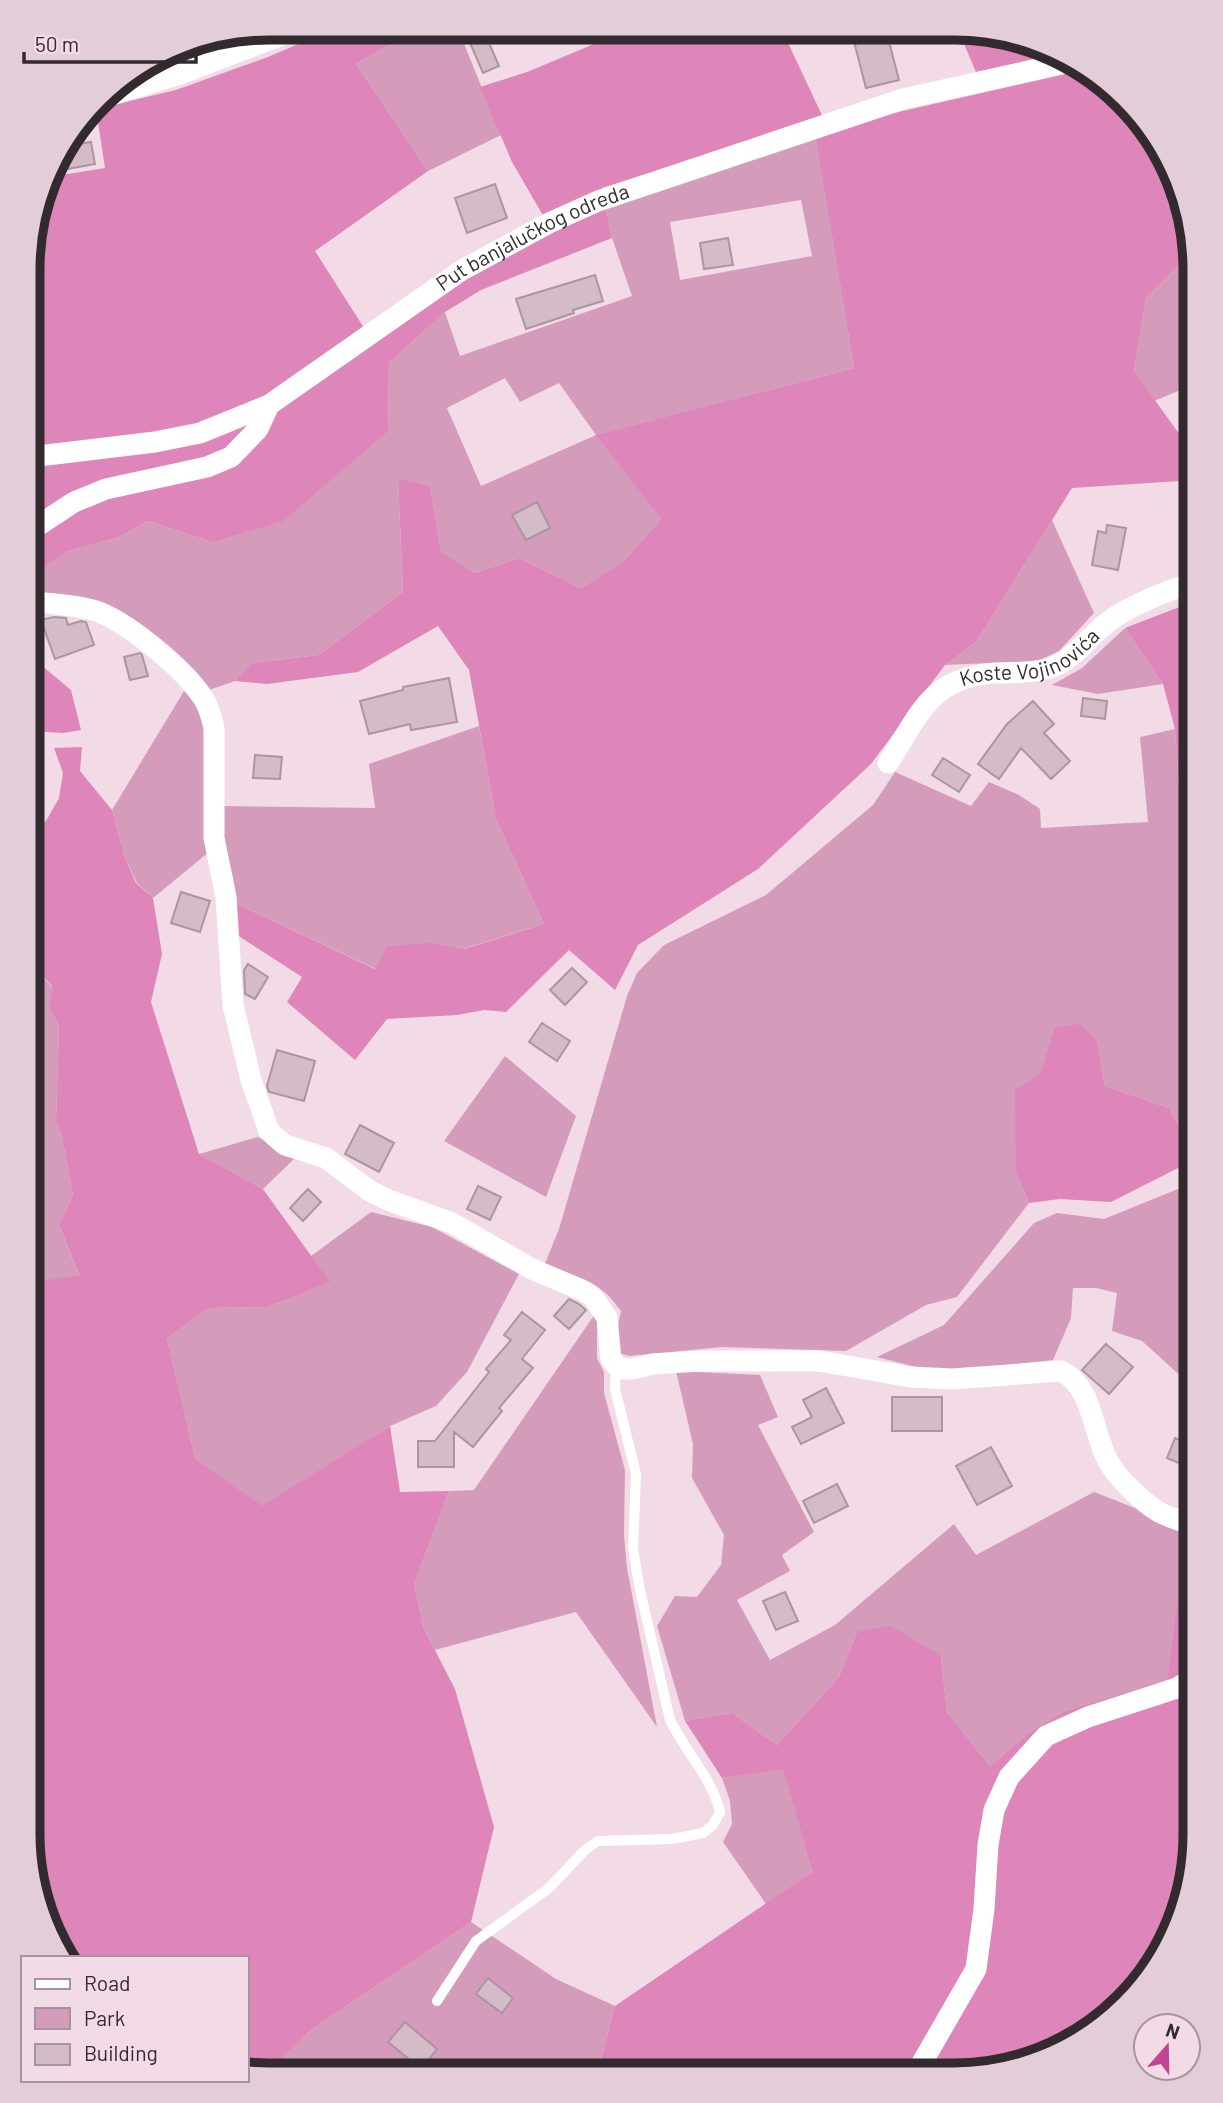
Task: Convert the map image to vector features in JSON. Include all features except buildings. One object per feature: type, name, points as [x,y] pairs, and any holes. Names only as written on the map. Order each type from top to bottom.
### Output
[{"type":"street","points":[[134,84],[258,41]]},
{"type":"street","name":"Put banjalučkog odreda","points":[[40,456],[155,442],[200,433],[269,405],[462,270],[549,223],[629,190],[903,99],[1056,65]]},
{"type":"street","points":[[40,524],[74,502],[95,494],[207,467],[231,457],[258,429],[269,405]]},
{"type":"street","name":"Koste Vojinovića","points":[[888,763],[927,701],[943,687],[974,675],[1038,672],[1059,664],[1075,654],[1092,635],[1113,618],[1183,586]]},
{"type":"street","points":[[40,602],[97,611],[114,619],[178,669],[205,700],[214,728],[214,838],[226,897],[233,1005],[251,1080],[269,1132],[285,1145],[326,1158],[370,1191],[452,1223],[532,1269],[593,1297],[607,1318],[609,1354],[616,1365],[623,1369],[653,1364],[701,1362],[819,1361],[911,1377],[952,1379],[1061,1371],[1076,1381],[1086,1398],[1107,1459],[1123,1482],[1159,1512],[1182,1520]]},
{"type":"street","points":[[922,2063],[976,1969],[994,1810],[1009,1777],[1046,1735],[1088,1717],[1182,1685]]},
{"type":"lane","points":[[437,2001],[476,1941],[549,1888],[585,1850],[598,1841],[672,1839],[703,1833],[713,1825],[720,1812],[717,1797],[679,1739],[670,1720],[633,1549],[636,1474],[615,1389],[616,1365]]},
{"type":"green space","points":[[398,40],[462,40],[501,135],[428,171],[356,64]]},
{"type":"green space","points":[[816,138],[854,368],[597,435],[661,519],[624,561],[581,588],[519,558],[475,573],[441,551],[430,486],[398,480],[403,592],[319,655],[252,663],[235,681],[209,690],[150,633],[40,597],[40,571],[66,552],[119,537],[148,521],[212,542],[388,431],[389,363],[445,312],[460,356],[632,296],[612,238],[606,208]],"holes":[[[801,200],[812,256],[680,280],[670,222]],[[505,378],[520,402],[559,383],[596,435],[481,486],[447,408]]]},
{"type":"green space","points":[[1182,262],[1183,389],[1154,401],[1134,371],[1146,298]]},
{"type":"green space","points":[[1052,520],[1094,613],[1059,651],[1038,661],[945,665],[976,642]]},
{"type":"green space","points":[[1125,628],[1163,684],[1098,694],[1052,685],[1082,668]]},
{"type":"green space","points":[[184,691],[202,708],[211,728],[209,852],[153,898],[137,883],[125,857],[112,810]]},
{"type":"green space","points":[[479,726],[496,819],[544,924],[463,949],[434,943],[376,969],[235,903],[233,878],[222,842],[221,806],[375,808],[369,764]]},
{"type":"green space","points":[[1175,729],[1183,839],[1182,1134],[1169,1108],[1105,1086],[1097,1040],[1056,1028],[1040,1074],[1016,1173],[1029,1203],[957,1297],[926,1305],[846,1351],[722,1347],[629,1356],[619,1353],[615,1340],[621,1311],[608,1295],[592,1283],[544,1266],[559,1229],[627,996],[637,973],[664,945],[766,895],[873,805],[895,772],[971,806],[989,782],[1019,795],[1040,809],[1041,828],[1148,822],[1140,737]]},
{"type":"green space","points":[[40,974],[52,987],[49,1008],[59,1025],[56,1120],[73,1195],[59,1225],[79,1276],[40,1281]]},
{"type":"green space","points":[[505,1056],[576,1116],[546,1197],[444,1141]]},
{"type":"green space","points":[[258,1137],[295,1158],[263,1189],[199,1154]]},
{"type":"green space","points":[[1182,1189],[1182,1377],[1142,1341],[1112,1331],[1117,1293],[1096,1288],[1073,1288],[1071,1318],[1053,1360],[939,1373],[877,1357],[944,1325],[1034,1223],[1057,1213],[1104,1219]]},
{"type":"green space","points":[[371,1212],[432,1227],[519,1274],[467,1372],[436,1406],[390,1426],[262,1507],[195,1458],[167,1338],[209,1308],[267,1307],[329,1282],[311,1256]]},
{"type":"green space","points":[[597,1311],[597,1358],[604,1372],[604,1393],[625,1470],[624,1536],[627,1568],[657,1727],[576,1612],[435,1650],[424,1629],[414,1584],[449,1491],[474,1490]]},
{"type":"green space","points":[[676,1371],[760,1375],[778,1417],[758,1425],[814,1532],[782,1555],[790,1571],[737,1600],[770,1660],[835,1625],[954,1524],[976,1555],[1094,1492],[1182,1530],[1182,1568],[1167,1680],[1024,1737],[990,1766],[947,1712],[941,1656],[857,1632],[839,1677],[777,1745],[732,1713],[685,1721],[657,1626],[675,1596],[697,1597],[721,1565],[724,1535],[692,1478],[693,1444]]},
{"type":"green space","points":[[783,1768],[812,1872],[766,1904],[723,1842],[732,1824],[730,1801],[722,1778]]},
{"type":"green space","points":[[471,1922],[556,1979],[615,2006],[600,2063],[276,2063],[311,2030]]},
{"type":"shaded area","points":[[308,40],[398,40],[356,64],[428,171],[315,251],[373,342],[460,282],[552,231],[512,162],[480,87],[527,72],[604,40],[787,40],[828,128],[1071,73],[1116,107],[1136,130],[1165,181],[1175,210],[1182,262],[1146,298],[1134,371],[1183,439],[1183,481],[1072,488],[976,642],[945,665],[871,764],[758,869],[638,945],[615,990],[569,950],[506,1012],[484,1010],[457,1015],[387,1019],[355,1060],[287,1002],[302,977],[234,933],[235,903],[375,969],[387,946],[434,943],[464,949],[544,924],[496,819],[469,670],[438,626],[358,672],[267,684],[235,681],[252,663],[319,655],[403,592],[398,479],[430,486],[441,551],[475,573],[519,558],[581,588],[624,561],[661,519],[596,435],[854,368],[813,122],[602,188],[612,238],[481,290],[445,312],[389,363],[388,431],[283,521],[212,542],[148,521],[119,537],[66,552],[40,571],[40,269],[45,224],[58,181],[61,175],[105,168],[97,118],[109,106],[176,90]]},
{"type":"shaded area","points":[[963,41],[1013,48],[1041,58],[976,72]]},
{"type":"shaded area","points":[[1183,606],[1183,839],[1175,729],[1163,684],[1125,628]]},
{"type":"shaded area","points":[[40,664],[71,690],[81,730],[63,733],[40,732]]},
{"type":"shaded area","points":[[82,747],[80,771],[112,810],[125,857],[136,883],[153,898],[162,954],[151,1002],[199,1154],[263,1189],[330,1282],[267,1307],[209,1308],[167,1338],[195,1458],[262,1506],[390,1426],[400,1492],[449,1491],[414,1584],[424,1629],[455,1689],[494,1827],[471,1922],[311,2030],[276,2063],[248,2062],[248,1956],[76,1956],[52,1908],[45,1879],[40,1834],[40,1281],[79,1275],[59,1225],[73,1195],[56,1120],[59,1025],[49,1008],[52,986],[40,973],[40,824],[46,821],[59,798],[63,773],[54,748]]},
{"type":"shaded area","points":[[1079,1024],[1097,1040],[1105,1086],[1169,1108],[1182,1134],[1182,1167],[1111,1202],[1060,1199],[1029,1203],[1016,1173],[1015,1090],[1040,1074],[1055,1028]]},
{"type":"shaded area","points":[[1182,1564],[1182,1849],[1178,1879],[1171,1908],[1144,1961],[1116,1996],[1093,2016],[1069,2032],[1028,2051],[984,2061],[600,2063],[615,2006],[812,1872],[783,1769],[722,1778],[685,1721],[732,1713],[777,1745],[839,1677],[857,1632],[891,1626],[941,1656],[947,1712],[990,1766],[1024,1737],[1064,1712],[1167,1680]]}]
